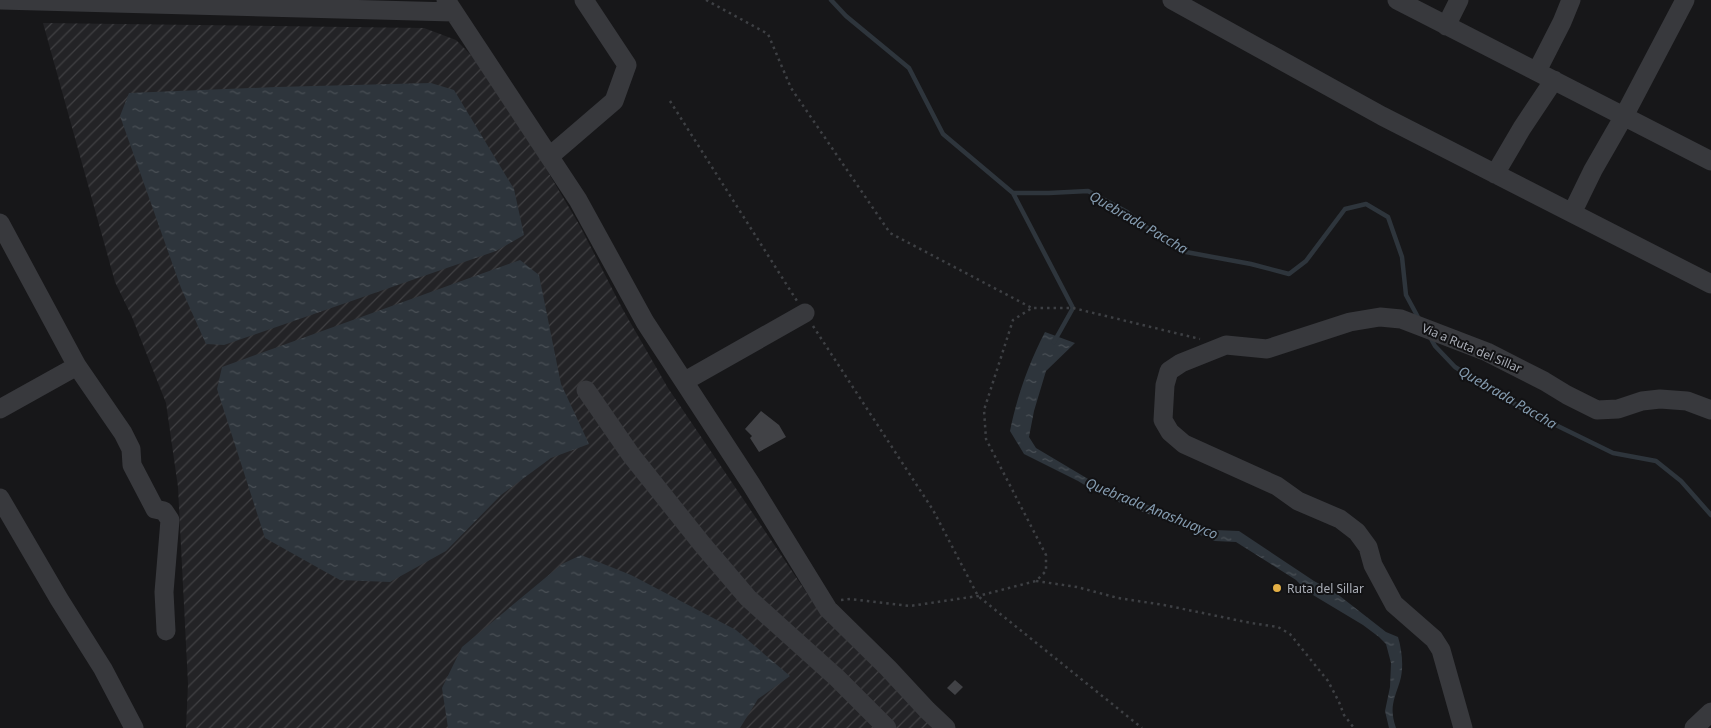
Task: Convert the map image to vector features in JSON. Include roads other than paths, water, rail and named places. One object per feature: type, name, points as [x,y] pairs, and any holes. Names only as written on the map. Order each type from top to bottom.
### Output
[{"type":"street","points":[[0,0],[449,6],[578,200],[645,322],[685,381],[828,609],[946,728]]},
{"type":"street","points":[[550,156],[614,101],[627,65],[584,0]]},
{"type":"street","points":[[1172,0],[1382,116],[1711,284]]},
{"type":"street","points":[[1397,0],[1711,161]]},
{"type":"street","points":[[1446,26],[1459,0]]},
{"type":"street","points":[[1537,71],[1572,0]]},
{"type":"street","points":[[1572,213],[1593,170],[1686,0]]},
{"type":"street","points":[[1495,174],[1522,128],[1554,80]]},
{"type":"street","points":[[0,223],[77,366],[123,433],[131,450],[132,465],[155,509],[164,511],[170,520],[164,592],[166,631]]},
{"type":"street","points":[[685,381],[805,313]]},
{"type":"street","name":"Via a Ruta del Sillar","points":[[1463,728],[1441,650],[1434,638],[1394,604],[1373,565],[1368,547],[1357,532],[1340,519],[1298,501],[1277,486],[1184,444],[1170,432],[1162,420],[1164,386],[1169,371],[1182,363],[1226,345],[1267,350],[1350,322],[1380,317],[1401,319],[1487,352],[1544,381],[1567,396],[1598,410],[1618,409],[1642,401],[1660,399],[1687,402],[1711,410]]},
{"type":"street","points":[[0,409],[77,366]]},
{"type":"street","points":[[586,390],[631,455],[748,598],[837,678],[886,728]]},
{"type":"street","points":[[0,498],[58,599],[103,669],[134,728]]},
{"type":"street","points":[[1694,728],[1711,712]]},
{"type":"water","points":[[431,83],[454,90],[514,189],[524,235],[496,251],[224,345],[206,344],[181,288],[120,116],[129,93]]},
{"type":"water","points":[[520,260],[539,275],[561,384],[589,444],[551,458],[501,495],[446,551],[390,582],[340,580],[265,538],[217,389],[222,367]]},
{"type":"water","points":[[1045,332],[1075,343],[1046,371],[1034,411],[1029,437],[1036,448],[1105,489],[1215,530],[1239,531],[1314,581],[1336,593],[1386,632],[1398,637],[1402,665],[1393,709],[1396,728],[1389,728],[1385,711],[1390,687],[1391,663],[1386,644],[1363,625],[1308,592],[1296,580],[1236,542],[1215,541],[1101,495],[1078,481],[1024,454],[1010,431],[1024,380]]},
{"type":"water","points":[[581,555],[631,575],[736,630],[790,676],[758,699],[740,728],[448,728],[442,688],[462,647],[562,564]]},
{"type":"waterway","name":"Quebrada Anashuayco","points":[[831,0],[846,16],[909,68],[943,134],[1013,193],[1073,308],[1054,342]]},
{"type":"waterway","name":"Quebrada Paccha","points":[[1013,193],[1088,191],[1127,212],[1154,233],[1186,252],[1251,264],[1289,274],[1306,261],[1345,209],[1366,204],[1388,217],[1402,257],[1406,295],[1419,319]]},
{"type":"waterway","name":"Quebrada Paccha","points":[[1430,337],[1435,346],[1455,367],[1523,409],[1613,453],[1656,461],[1681,481],[1711,515]]},
{"type":"place","name":"Ruta del Sillar","points":[[1277,588]]}]
